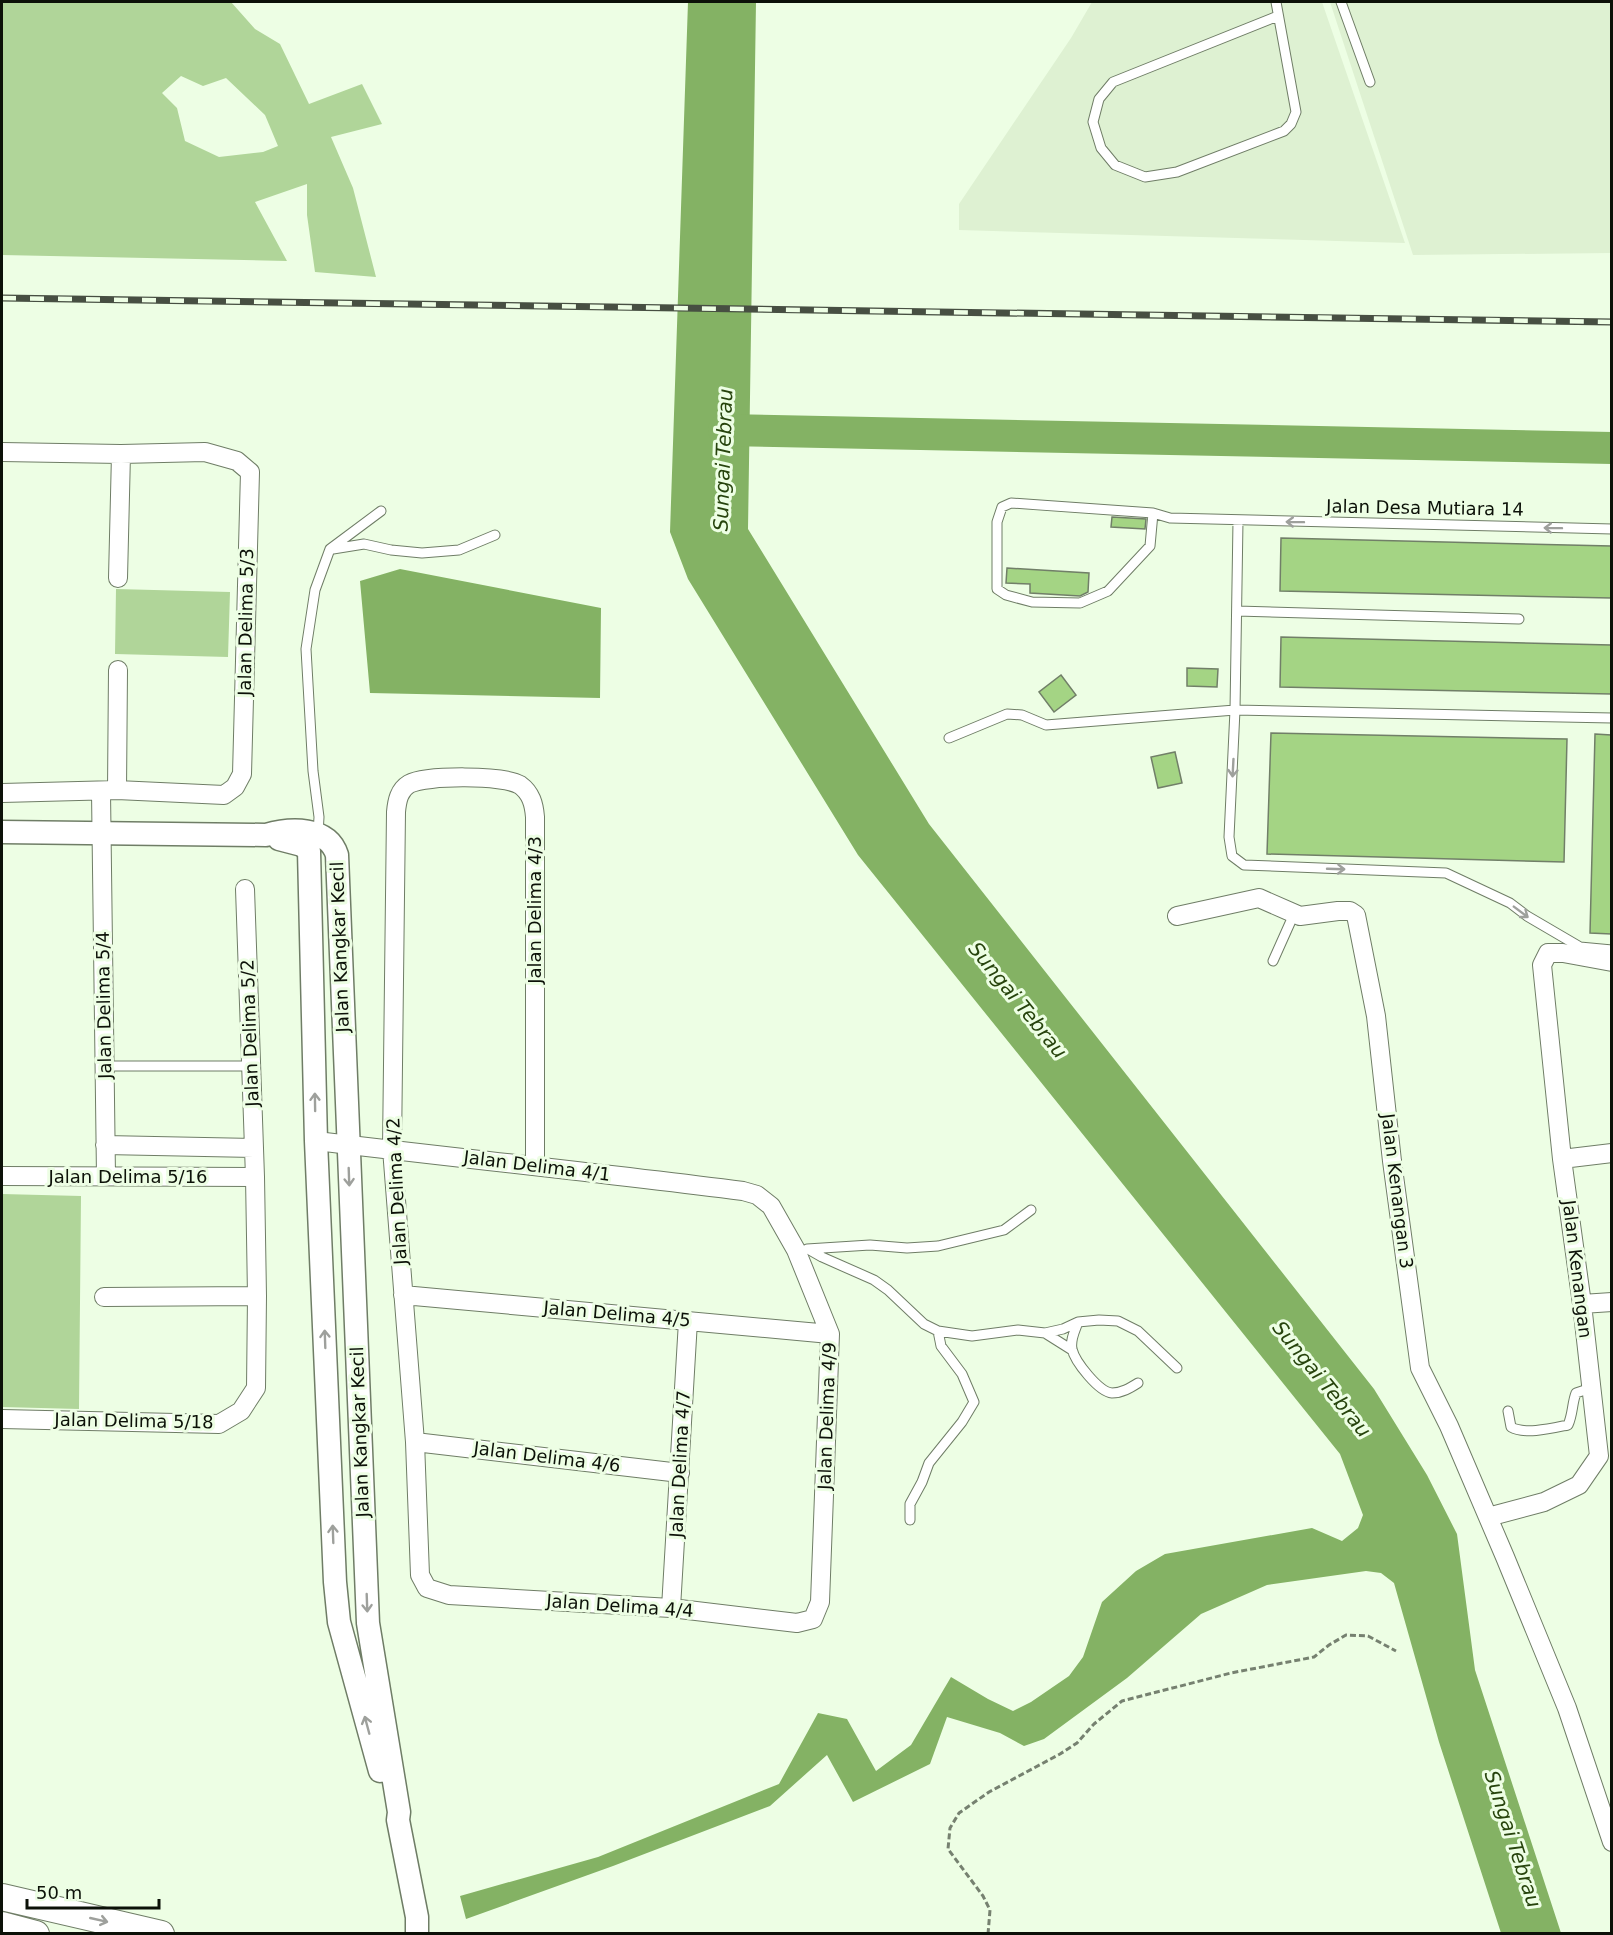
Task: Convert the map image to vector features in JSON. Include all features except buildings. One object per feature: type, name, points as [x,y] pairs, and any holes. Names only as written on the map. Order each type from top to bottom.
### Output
[{"type":"main road","points":[[2,1897],[161,1934]]},
{"type":"main road","points":[[2,1925],[36,1934]]},
{"type":"street","name":"Jalan Delima 5/3","points":[[2,452],[122,454],[205,452],[237,461],[250,472],[242,774],[235,787],[224,795],[109,791],[2,793]]},
{"type":"street","points":[[118,578],[122,454]]},
{"type":"street","name":"Jalan Delima 5/4","points":[[106,1176],[102,833],[109,791],[118,670]]},
{"type":"street","name":"Jalan Delima 4/3","points":[[400,792],[411,783],[432,779],[469,777],[508,780],[518,784],[534,803],[535,1166]]},
{"type":"street","name":"Jalan Delima 4/2","points":[[400,792],[396,812],[392,1149],[415,1442],[420,1575],[427,1588]]},
{"type":"street","points":[[2,832],[266,835],[280,831],[318,834]]},
{"type":"street","name":"Jalan Kangkar Kecil","points":[[318,834],[333,844],[337,855],[368,1623],[399,1812],[398,1820],[417,1917],[417,1934]]},
{"type":"street","name":"Jalan Kangkar Kecil","points":[[266,835],[302,845],[309,851],[316,1141],[335,1582],[339,1622],[392,1813],[398,1820]]},
{"type":"street","name":"Jalan Delima 5/2","points":[[245,888],[255,1177]]},
{"type":"street","points":[[1177,916],[1259,898],[1294,914]]},
{"type":"street","name":"Jalan Kenangan 3","points":[[1294,914],[1300,916],[1350,911],[1356,915],[1358,920],[1376,1016],[1392,1161],[1420,1368],[1449,1426],[1488,1517]]},
{"type":"street","name":"Jalan Kenangan","points":[[1488,1517],[1544,1502],[1579,1485],[1599,1456],[1582,1304],[1562,1159],[1542,965],[1548,953],[1563,953],[1611,962]]},
{"type":"street","name":"Jalan Delima 4/1","points":[[316,1141],[743,1191],[757,1195]]},
{"type":"street","name":"Jalan Delima 5/16","points":[[105,1145],[254,1148]]},
{"type":"street","points":[[1562,1159],[1611,1153]]},
{"type":"street","name":"Jalan Delima 5/16","points":[[2,1176],[255,1177]]},
{"type":"street","name":"Jalan Delima 5/18","points":[[2,1419],[219,1424],[241,1411],[256,1388],[255,1177]]},
{"type":"street","name":"Jalan Delima 4/9","points":[[757,1195],[771,1206],[802,1249],[830,1334],[820,1602],[813,1619]]},
{"type":"street","name":"Jalan Delima 4/5","points":[[403,1295],[830,1334]]},
{"type":"street","points":[[104,1297],[257,1296]]},
{"type":"street","points":[[1582,1304],[1611,1302]]},
{"type":"street","name":"Jalan Delima 4/7","points":[[671,1608],[688,1321]]},
{"type":"street","name":"Jalan Delima 4/6","points":[[415,1442],[680,1473]]},
{"type":"street","points":[[1488,1517],[1567,1708],[1611,1842]]},
{"type":"street","name":"Jalan Delima 4/4","points":[[427,1588],[449,1595],[671,1608],[797,1623],[813,1619]]},
{"type":"lane","points":[[1276,2],[1296,112],[1291,124],[1284,130],[1177,172],[1145,177],[1114,165],[1101,148],[1093,122],[1099,99],[1113,82],[1278,16]]},
{"type":"lane","points":[[1341,2],[1370,82]]},
{"type":"lane","name":"Jalan Desa Mutiara 14","points":[[1153,513],[1150,546],[1108,591],[1080,603],[1032,602],[1006,595],[997,589],[997,522],[1002,507],[1011,503],[1153,513],[1170,518],[1611,529]]},
{"type":"lane","points":[[318,834],[319,817],[313,771],[306,649],[315,590],[330,549],[381,512]]},
{"type":"lane","points":[[1238,520],[1235,710],[1229,837],[1232,856],[1244,865],[1446,873],[1510,903],[1527,916],[1580,947],[1611,950]]},
{"type":"lane","points":[[330,549],[364,544],[422,553],[459,550],[495,535]]},
{"type":"lane","points":[[1237,611],[1519,619]]},
{"type":"lane","points":[[949,738],[1007,714],[1022,715],[1046,724],[1235,710],[1611,718]]},
{"type":"lane","points":[[1273,961],[1294,914]]},
{"type":"lane","points":[[104,1066],[251,1066]]},
{"type":"lane","points":[[802,1249],[870,1245],[907,1248],[938,1246],[1004,1230],[1031,1210]]},
{"type":"lane","points":[[802,1249],[874,1280],[902,1302],[924,1324],[938,1330],[972,1336],[1018,1330],[1046,1333],[1078,1322],[1118,1321],[1138,1331],[1177,1368]]},
{"type":"lane","points":[[1072,1350],[1072,1335],[1078,1322]]},
{"type":"lane","points":[[910,1520],[910,1504],[929,1463],[962,1422],[974,1402],[962,1374],[941,1346],[938,1330]]},
{"type":"lane","points":[[1046,1333],[1072,1350],[1101,1389],[1112,1393],[1126,1390],[1138,1383]]},
{"type":"lane","points":[[1508,1411],[1511,1426],[1516,1430],[1543,1430],[1568,1425],[1576,1392],[1591,1388]]},
{"type":"path","points":[[988,1934],[990,1910],[983,1896],[948,1849],[950,1828],[959,1814],[989,1792],[1068,1749],[1122,1701],[1231,1672],[1314,1657],[1346,1635],[1368,1636],[1396,1651]]},
{"type":"shaded area","points":[[2,2],[231,2],[255,29],[280,44],[309,104],[362,84],[382,124],[331,137],[353,188],[376,277],[315,272],[307,215],[307,184],[255,202],[287,261],[2,255]],"holes":[[[181,76],[203,86],[226,78],[265,115],[278,146],[263,152],[219,157],[185,141],[177,108],[162,93]]]},
{"type":"shaded area","points":[[1092,2],[1322,2],[1405,243],[959,230],[959,204],[1071,38]]},
{"type":"shaded area","points":[[1330,2],[1611,2],[1611,253],[1413,255]]},
{"type":"shaded area","points":[[116,589],[230,592],[228,657],[115,654]]},
{"type":"shaded area","points":[[2,1194],[81,1196],[79,1409],[2,1407]]},
{"type":"water","name":"Sungai Tebrau","points":[[688,2],[756,2],[748,529],[929,824],[1374,1389],[1427,1475],[1457,1534],[1475,1670],[1561,1933],[1501,1933],[1439,1742],[1394,1583],[1381,1573],[1366,1571],[1267,1585],[1201,1614],[1127,1678],[1044,1739],[1024,1746],[1000,1733],[947,1717],[930,1764],[853,1802],[827,1755],[770,1806],[466,1919],[460,1896],[598,1857],[779,1784],[818,1713],[847,1719],[876,1771],[911,1745],[951,1677],[1013,1711],[1031,1702],[1069,1676],[1083,1657],[1102,1602],[1136,1571],[1165,1554],[1312,1528],[1342,1541],[1358,1528],[1363,1515],[1340,1454],[858,855],[688,579],[670,532]]},
{"type":"water","points":[[400,569],[601,608],[600,698],[370,693],[360,581]]},
{"type":"waterway","name":"Sungai Tebrau","points":[[724,430],[1612,448]]},
{"type":"railway","points":[[2,298],[1612,322]]}]
